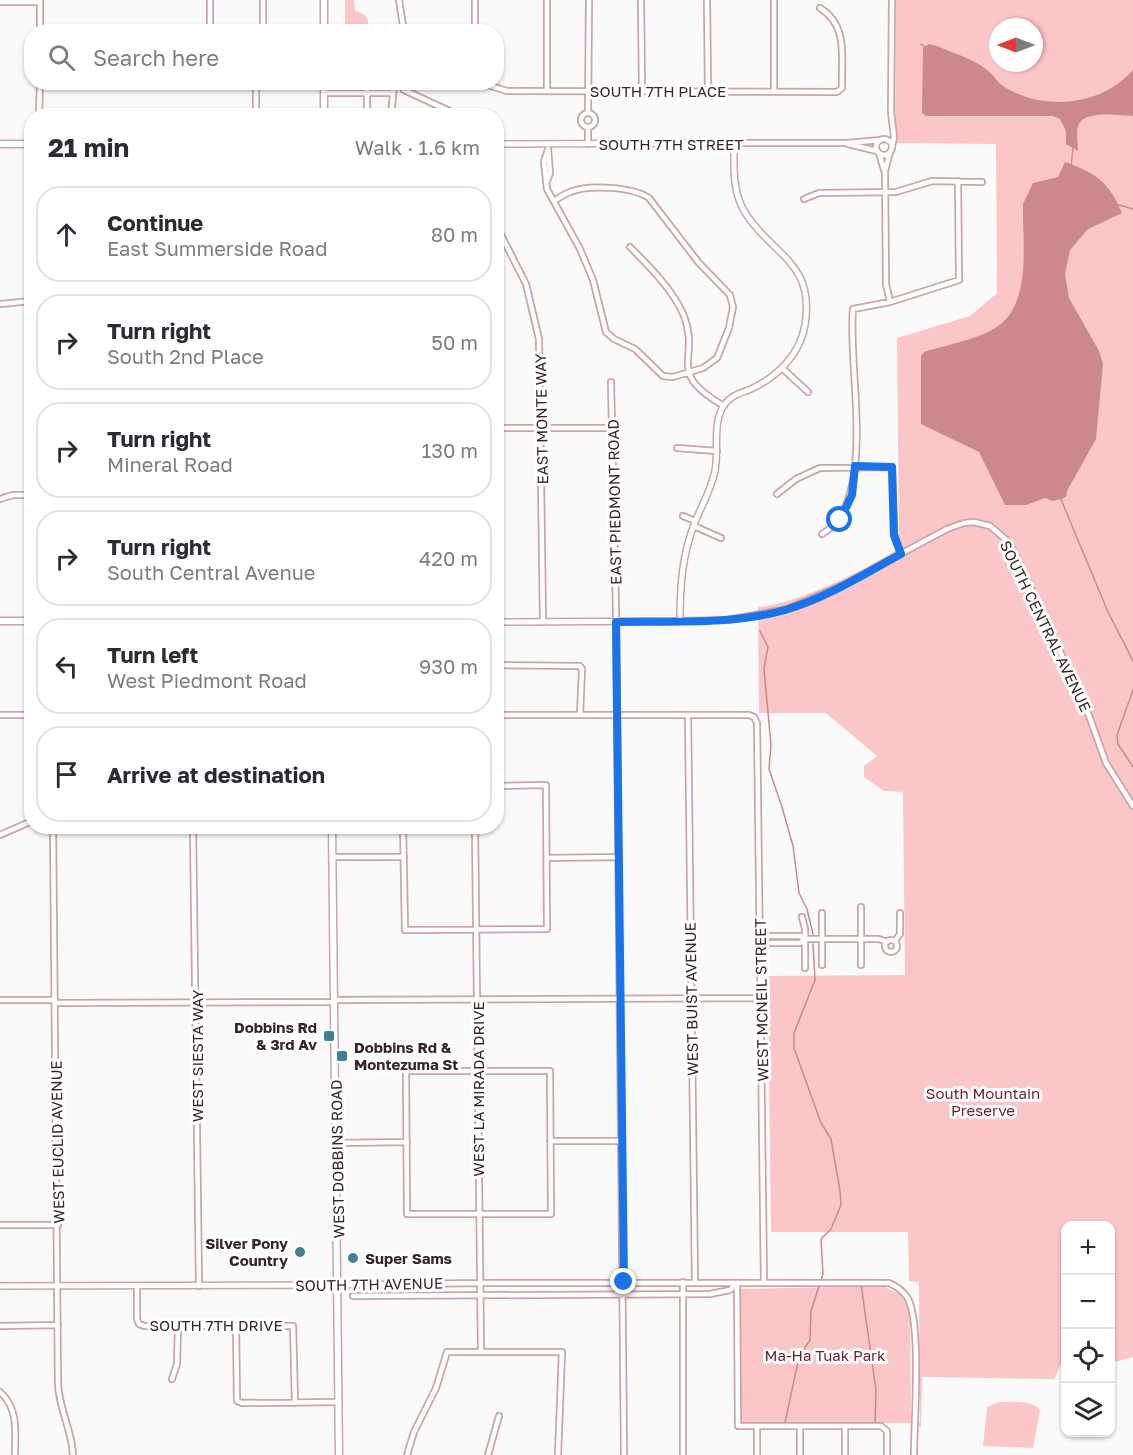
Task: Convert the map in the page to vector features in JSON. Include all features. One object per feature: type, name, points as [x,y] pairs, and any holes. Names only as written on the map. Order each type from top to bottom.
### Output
[{"type":"main road","points":[[324,0],[324,24]]},
{"type":"main road","points":[[324,93],[324,108]]},
{"type":"main road","points":[[0,144],[24,144]]},
{"type":"main road","points":[[0,621],[24,621]]},
{"type":"main road","name":"WEST DOBBINS ROAD","points":[[332,834],[339,1285],[339,1455]]},
{"type":"street","points":[[210,0],[210,24]]},
{"type":"street","points":[[263,0],[263,24]]},
{"type":"street","points":[[399,0],[403,24]]},
{"type":"street","points":[[475,0],[475,24]]},
{"type":"street","points":[[547,0],[547,91]]},
{"type":"street","points":[[588,112],[589,0]]},
{"type":"street","points":[[641,0],[642,90]]},
{"type":"street","points":[[707,0],[708,91]]},
{"type":"street","points":[[774,0],[774,92]]},
{"type":"street","points":[[890,302],[886,284],[885,171],[891,150],[892,129],[892,0]]},
{"type":"street","points":[[0,2],[40,1],[40,24]]},
{"type":"street","name":"SOUTH 7TH PLACE","points":[[504,90],[840,91],[840,31],[833,17],[820,8]]},
{"type":"street","points":[[39,108],[40,90]]},
{"type":"street","points":[[256,108],[258,90]]},
{"type":"street","points":[[391,108],[392,90]]},
{"type":"street","points":[[404,90],[443,108]]},
{"type":"street","points":[[324,93],[391,93]]},
{"type":"street","points":[[367,93],[368,108]]},
{"type":"street","points":[[588,112],[593,114],[596,121],[588,128],[588,144]]},
{"type":"street","points":[[588,112],[581,120],[588,128]]},
{"type":"street","points":[[885,171],[876,145],[884,140],[892,129]]},
{"type":"street","points":[[884,140],[891,150]]},
{"type":"street","name":"SOUTH 7TH STREET","points":[[504,144],[548,147],[588,144],[846,143],[884,140]]},
{"type":"street","points":[[680,621],[681,569],[694,523],[711,487],[717,451],[718,415],[735,394],[758,386],[782,368],[793,356],[804,328],[803,288],[790,260],[752,222],[741,204],[734,179],[734,143]]},
{"type":"street","name":"SOUTH 7TH STREET","points":[[846,143],[885,155],[891,150]]},
{"type":"street","points":[[548,147],[544,162],[547,189],[554,201],[572,231],[593,280],[606,332],[614,339],[635,349],[663,376],[673,377],[703,368],[717,358],[733,307],[730,295],[699,263],[660,210],[638,191],[579,190],[554,201]]},
{"type":"street","points":[[804,199],[819,193],[885,192],[932,181],[982,182]]},
{"type":"street","points":[[822,534],[831,530],[845,513],[852,495],[855,466],[853,309],[890,302],[959,280],[958,181]]},
{"type":"street","name":"EAST MONTE WAY","points":[[504,239],[519,266],[537,322],[541,354],[543,622]]},
{"type":"street","points":[[630,247],[681,308],[687,330],[686,356],[689,372],[697,386],[724,406]]},
{"type":"street","points":[[0,304],[24,302]]},
{"type":"street","points":[[782,368],[808,392]]},
{"type":"street","name":"EAST PIEDMONT ROAD","points":[[611,382],[624,1282],[624,1455]]},
{"type":"street","points":[[504,428],[612,428]]},
{"type":"street","points":[[677,448],[717,451]]},
{"type":"street","points":[[777,494],[811,471],[831,467],[892,467],[894,535],[901,554]]},
{"type":"street","points":[[0,499],[13,495],[24,495]]},
{"type":"street","points":[[683,516],[721,537]]},
{"type":"street","name":"SOUTH CENTRAL AVENUE","points":[[504,622],[728,620],[787,609],[842,586],[947,529],[969,522],[990,526],[1006,539],[1087,710],[1106,763],[1133,806]]},
{"type":"street","points":[[504,665],[576,665],[582,669],[580,715]]},
{"type":"street","points":[[0,715],[24,715]]},
{"type":"street","points":[[504,715],[688,715]]},
{"type":"street","name":"WEST MCNEIL STREET","points":[[688,715],[754,717],[757,723],[764,1283]]},
{"type":"street","name":"WEST BUIST AVENUE","points":[[688,715],[694,1282]]},
{"type":"street","points":[[403,834],[405,930],[547,929],[546,785],[504,786]]},
{"type":"street","points":[[1,832],[24,824]]},
{"type":"street","name":"WEST EUCLID AVENUE","points":[[53,834],[58,1394],[71,1432],[73,1455]]},
{"type":"street","name":"WEST SIESTA WAY","points":[[193,834],[198,1286]]},
{"type":"street","name":"WEST LA MIRADA DRIVE","points":[[475,834],[481,1352]]},
{"type":"street","points":[[333,857],[404,857]]},
{"type":"street","points":[[548,858],[618,857]]},
{"type":"street","points":[[861,907],[861,965]]},
{"type":"street","points":[[822,913],[822,965]]},
{"type":"street","points":[[760,936],[895,941],[900,934],[900,913]]},
{"type":"street","points":[[802,917],[806,928],[804,939],[806,968]]},
{"type":"street","points":[[760,943],[804,939]]},
{"type":"street","points":[[886,942],[886,948],[892,952],[897,947],[895,941]]},
{"type":"street","points":[[0,1000],[196,1004],[477,999],[761,998]]},
{"type":"street","points":[[406,1071],[478,1071],[550,1071],[551,1214],[407,1214],[406,1071]]},
{"type":"street","points":[[550,1141],[622,1141]]},
{"type":"street","points":[[336,1143],[407,1142]]},
{"type":"street","points":[[0,1225],[58,1225]]},
{"type":"street","name":"SOUTH 7TH AVENUE","points":[[0,1286],[339,1285],[480,1282],[889,1283],[898,1287],[908,1298],[914,1322],[914,1455]]},
{"type":"street","points":[[683,1282],[683,1455]]},
{"type":"street","points":[[737,1283],[738,1426],[881,1426],[887,1431],[887,1455]]},
{"type":"street","name":"SOUTH 7TH AVENUE","points":[[353,1296],[683,1294],[722,1292],[737,1283]]},
{"type":"street","name":"SOUTH 7TH DRIVE","points":[[137,1286],[139,1324],[292,1326],[295,1403]]},
{"type":"street","points":[[0,1326],[58,1325]]},
{"type":"street","points":[[172,1379],[177,1364],[177,1326]]},
{"type":"street","points":[[236,1326],[237,1401],[339,1402]]},
{"type":"street","points":[[407,1455],[414,1432],[436,1388],[447,1352],[562,1352],[558,1455]]},
{"type":"street","points":[[0,1392],[9,1400],[15,1418],[15,1455]]},
{"type":"street","points":[[488,1455],[499,1416]]},
{"type":"street","points":[[757,1426],[757,1455]]},
{"type":"street","points":[[800,1426],[801,1455]]},
{"type":"street","points":[[845,1426],[845,1455]]},
{"type":"green space","points":[[345,0],[354,0],[355,11],[363,14],[368,24],[345,24]]},
{"type":"green space","name":"South Mountain Preserve","points":[[896,0],[1133,0],[1133,1357],[1115,1362],[1115,1221],[1061,1221],[1061,1364],[1054,1379],[922,1377],[921,1427],[914,1425],[920,1422],[919,1282],[909,1281],[908,1232],[771,1232],[768,998],[762,997],[763,976],[905,975],[903,792],[884,791],[864,777],[864,766],[877,756],[826,713],[759,713],[758,607],[791,600],[831,585],[899,548],[897,338],[970,316],[997,293],[996,144],[895,143]]},
{"type":"green space","name":"Ma-Ha Tuak Park","points":[[883,1286],[901,1295],[910,1311],[911,1423],[740,1422],[740,1289]]},
{"type":"green space","points":[[999,1402],[1032,1404],[1040,1410],[1033,1448],[983,1446],[987,1407]]},
{"type":"shaded area","points":[[929,44],[963,56],[989,72],[1003,86],[1036,100],[1054,102],[1089,98],[1120,82],[1133,70],[1133,116],[1094,115],[1087,117],[1077,129],[1078,151],[1066,144],[1066,131],[1060,119],[1053,116],[926,116],[922,113],[923,48]]},
{"type":"shaded area","points":[[1065,162],[1085,170],[1100,180],[1112,194],[1122,213],[1088,229],[1070,250],[1065,274],[1069,298],[1099,351],[1103,364],[1096,439],[1067,491],[1066,497],[1053,501],[1045,498],[1026,505],[1005,505],[979,452],[921,424],[921,356],[924,352],[990,331],[1004,321],[1014,308],[1023,275],[1023,204],[1033,183],[1058,177]]},
{"type":"waterway","points":[[921,44],[926,48]]},
{"type":"waterway","points":[[1071,167],[1073,148]]},
{"type":"waterway","points":[[1119,205],[1133,209]]},
{"type":"waterway","points":[[1060,497],[1108,612],[1133,661]]},
{"type":"waterway","points":[[760,631],[768,647],[764,669],[771,745],[769,769],[793,846],[799,893],[807,909],[813,934]]},
{"type":"waterway","points":[[1133,690],[1117,735],[1118,744],[1133,767]]},
{"type":"waterway","points":[[785,1423],[799,1357],[810,1340],[811,1311],[823,1274],[821,1239],[831,1229],[841,1205],[831,1139],[821,1123],[794,1048],[794,1033],[815,980],[813,944]]},
{"type":"waterway","points":[[861,1284],[876,1390],[875,1425]]},
{"type":"place","name":"Dobbins Rd & 3rd Av","points":[[329,1036]]},
{"type":"place","name":"Dobbins Rd & Montezuma St","points":[[342,1056]]},
{"type":"place","name":"Silver Pony Country","points":[[300,1252]]},
{"type":"place","name":"Super Sams","points":[[353,1258]]},
{"type":"route","points":[[624,1282],[616,622],[728,620],[772,613],[842,586],[901,554],[894,535],[894,472],[892,467],[855,466],[852,495],[840,520]]}]
